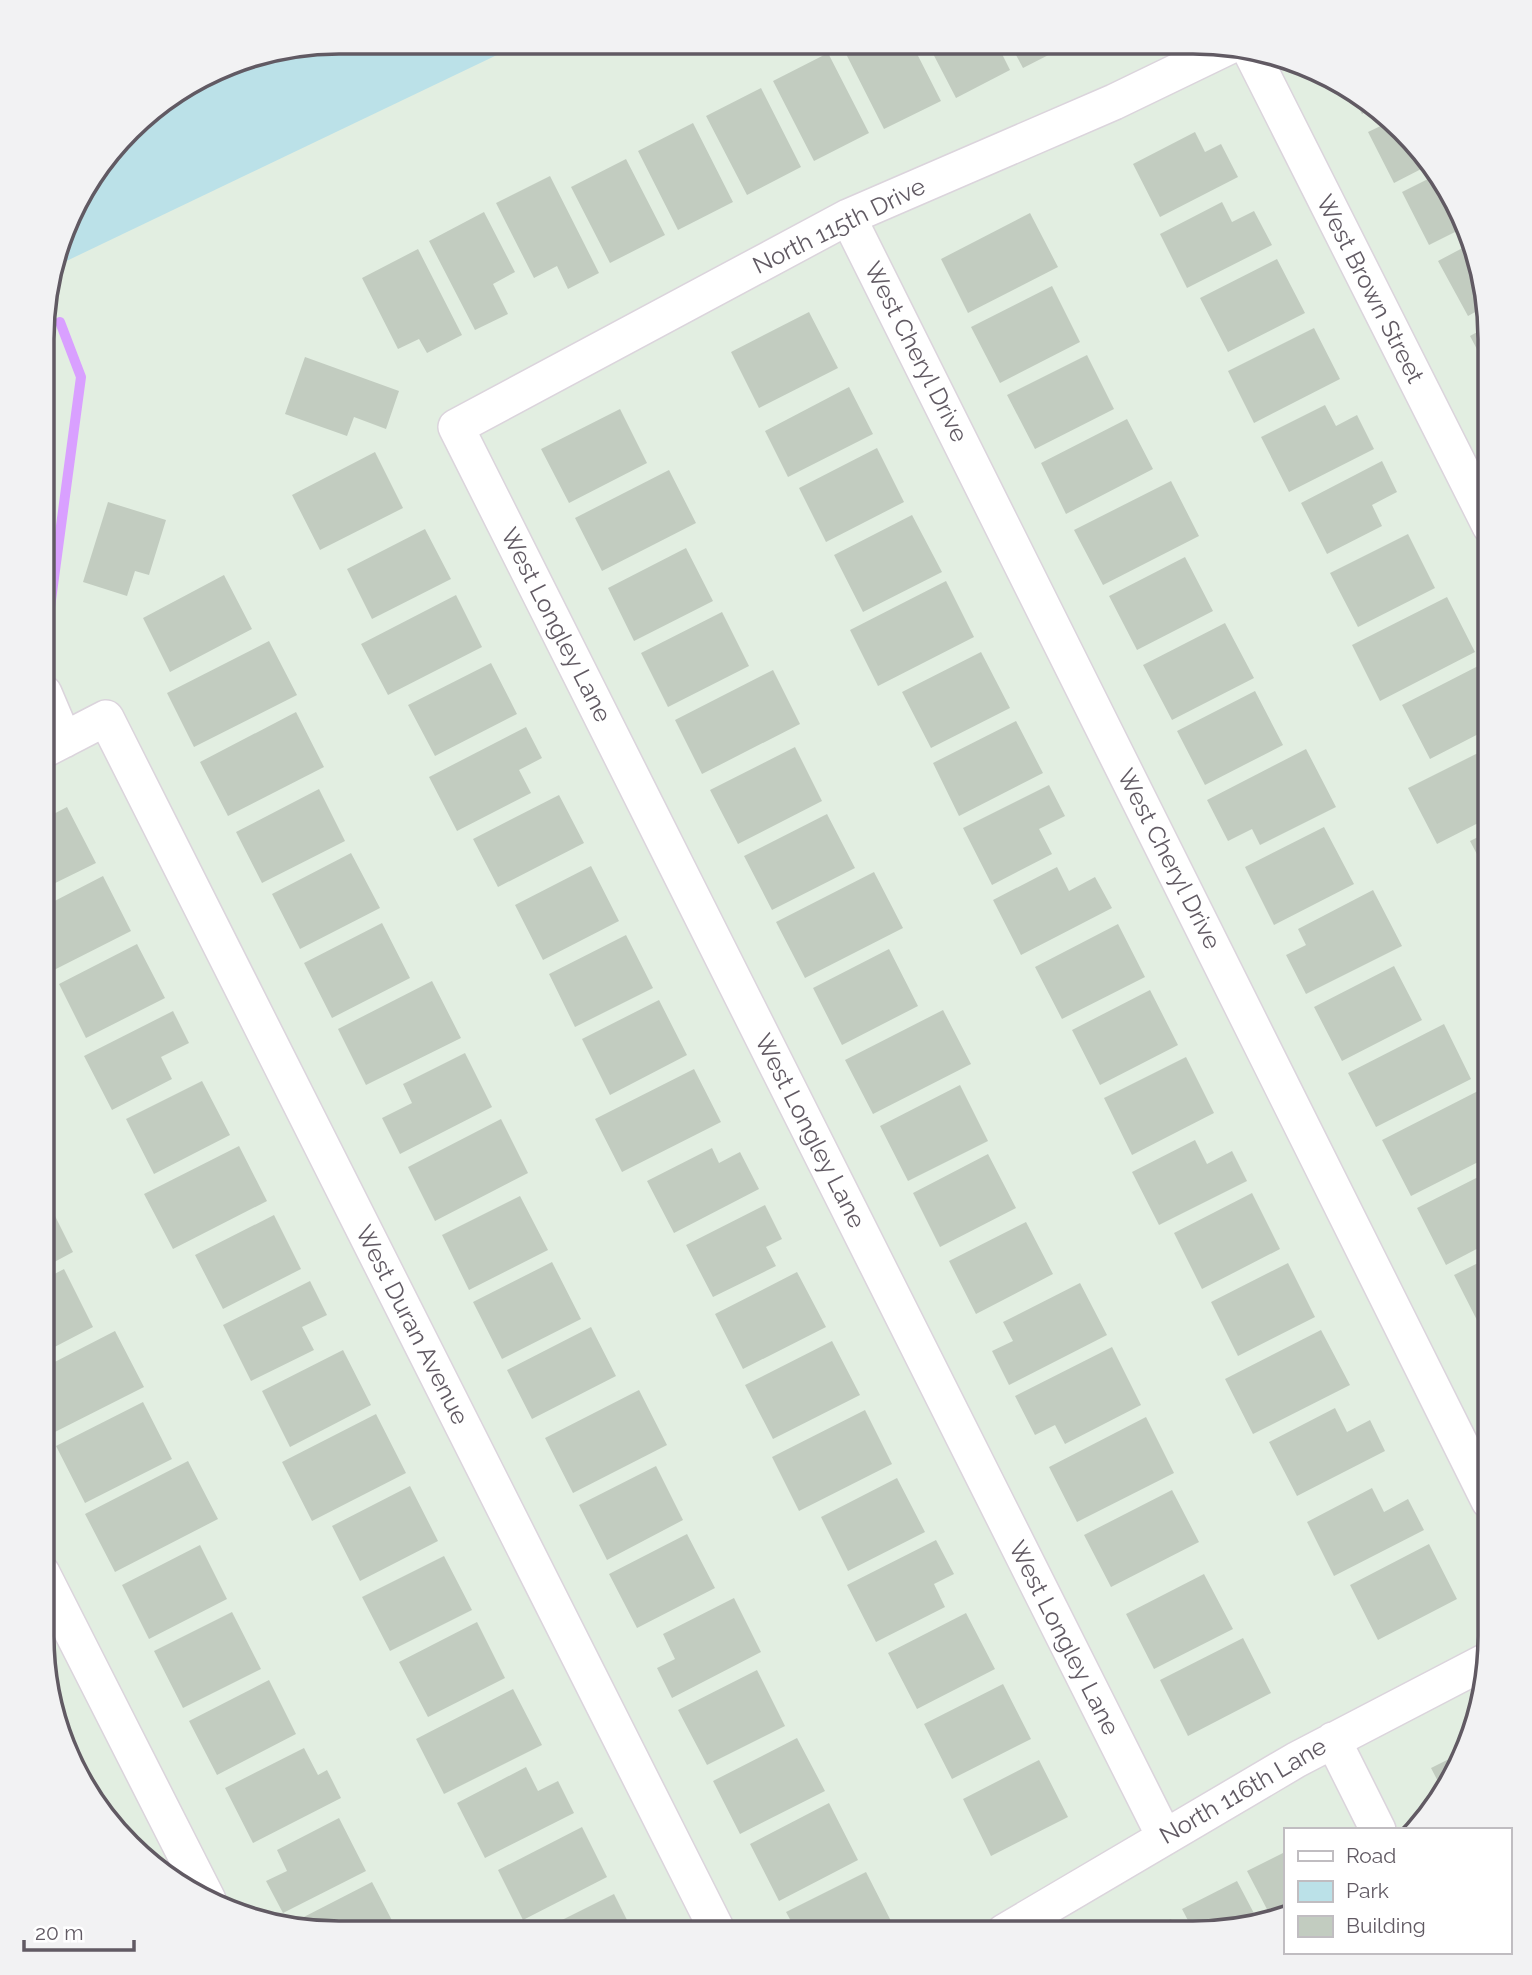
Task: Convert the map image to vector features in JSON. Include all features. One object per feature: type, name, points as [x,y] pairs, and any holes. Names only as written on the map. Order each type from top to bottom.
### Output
[{"type":"street","name":"North 115th Drive","points":[[456,426],[848,217],[1114,102],[1211,55]]},
{"type":"street","name":"West Brown Street","points":[[1256,62],[1478,502]]},
{"type":"street","name":"West Cheryl Drive","points":[[848,217],[1478,1479]]},
{"type":"street","name":"West Longley Lane","points":[[456,426],[1164,1836]]},
{"type":"street","name":"West Duran Avenue","points":[[54,745],[106,718],[712,1921]]},
{"type":"street","points":[[54,1597],[200,1885]]},
{"type":"street","name":"North 116th Lane","points":[[1022,1921],[1164,1836],[1333,1740],[1476,1666]]},
{"type":"street","points":[[1333,1740],[1377,1828]]},
{"type":"green space","points":[[499,54],[65,262],[92,197],[125,151],[166,113],[213,84],[265,64],[320,55]]},
{"type":"building","points":[[829,54],[869,133],[814,161],[773,81]]},
{"type":"building","points":[[846,54],[917,54],[941,101],[884,129]]},
{"type":"building","points":[[933,54],[1002,54],[1010,70],[956,98]]},
{"type":"building","points":[[1015,54],[1050,54],[1023,68]]},
{"type":"building","points":[[761,88],[801,167],[747,195],[706,116]]},
{"type":"building","points":[[693,123],[733,202],[678,230],[638,151]]},
{"type":"building","points":[[1382,126],[1421,169],[1394,183],[1368,132]]},
{"type":"building","points":[[1195,132],[1205,152],[1221,144],[1238,177],[1160,217],[1133,164]]},
{"type":"building","points":[[626,159],[665,235],[610,263],[571,187]]},
{"type":"building","points":[[550,176],[599,273],[568,289],[557,266],[534,278],[496,203]]},
{"type":"building","points":[[1428,179],[1457,231],[1429,245],[1402,192]]},
{"type":"building","points":[[1222,202],[1232,222],[1254,211],[1272,245],[1187,288],[1160,234]]},
{"type":"building","points":[[484,212],[515,272],[493,284],[508,314],[475,330],[429,241]]},
{"type":"building","points":[[1030,213],[1058,267],[968,313],[941,259]]},
{"type":"building","points":[[1463,248],[1476,312],[1468,316],[1438,261]]},
{"type":"building","points":[[418,249],[462,335],[427,353],[419,339],[398,349],[362,278]]},
{"type":"building","points":[[1277,259],[1305,313],[1228,352],[1200,298]]},
{"type":"building","points":[[1052,286],[1080,342],[1000,383],[971,327]]},
{"type":"building","points":[[809,312],[838,368],[759,408],[731,352]]},
{"type":"building","points":[[1314,328],[1340,379],[1254,423],[1228,371]]},
{"type":"building","points":[[1478,332],[1478,351],[1470,336]]},
{"type":"building","points":[[1087,355],[1114,409],[1035,449],[1007,395]]},
{"type":"building","points":[[305,357],[399,391],[386,429],[354,417],[347,436],[285,414]]},
{"type":"building","points":[[849,387],[873,434],[788,477],[765,431]]},
{"type":"building","points":[[1325,405],[1336,426],[1357,415],[1374,449],[1289,492],[1261,437]]},
{"type":"building","points":[[620,409],[647,463],[569,503],[541,449]]},
{"type":"building","points":[[1127,419],[1153,469],[1066,514],[1041,463]]},
{"type":"building","points":[[877,448],[904,502],[826,542],[799,488]]},
{"type":"building","points":[[375,452],[403,508],[320,550],[292,495]]},
{"type":"building","points":[[1382,461],[1397,492],[1372,505],[1382,526],[1327,554],[1301,503]]},
{"type":"building","points":[[669,470],[696,523],[602,571],[575,518]]},
{"type":"building","points":[[1171,481],[1199,536],[1103,585],[1074,530]]},
{"type":"building","points":[[108,502],[166,520],[149,575],[135,571],[127,596],[83,582]]},
{"type":"building","points":[[912,515],[942,572],[863,612],[834,555]]},
{"type":"building","points":[[425,529],[451,579],[372,619],[347,569]]},
{"type":"building","points":[[1408,534],[1435,588],[1358,627],[1330,573]]},
{"type":"building","points":[[686,548],[713,601],[634,641],[608,588]]},
{"type":"building","points":[[1185,557],[1213,611],[1137,650],[1109,596]]},
{"type":"building","points":[[224,575],[252,629],[170,672],[143,618]]},
{"type":"building","points":[[946,581],[974,637],[878,686],[850,630]]},
{"type":"building","points":[[456,595],[482,647],[388,695],[361,644]]},
{"type":"building","points":[[1447,597],[1475,652],[1380,701],[1352,645]]},
{"type":"building","points":[[722,612],[749,666],[668,707],[641,653]]},
{"type":"building","points":[[1225,623],[1254,678],[1172,720],[1143,665]]},
{"type":"building","points":[[269,641],[297,695],[194,747],[167,693]]},
{"type":"building","points":[[981,652],[1010,708],[931,748],[902,692]]},
{"type":"building","points":[[491,663],[517,714],[435,756],[408,705]]},
{"type":"building","points":[[1478,666],[1478,734],[1430,759],[1402,705]]},
{"type":"building","points":[[773,670],[800,724],[702,774],[675,720]]},
{"type":"building","points":[[1255,691],[1283,745],[1205,785],[1177,731]]},
{"type":"building","points":[[296,712],[324,767],[228,816],[200,762]]},
{"type":"building","points":[[1016,721],[1043,773],[959,816],[933,763]]},
{"type":"building","points":[[526,727],[542,758],[519,770],[531,793],[457,831],[429,777]]},
{"type":"building","points":[[795,747],[822,801],[738,844],[710,790]]},
{"type":"building","points":[[1306,749],[1336,807],[1260,845],[1252,829],[1228,841],[1207,800]]},
{"type":"building","points":[[1478,753],[1478,823],[1437,844],[1408,788]]},
{"type":"building","points":[[1049,785],[1065,816],[1039,829],[1052,854],[992,885],[963,828]]},
{"type":"building","points":[[319,789],[345,841],[262,883],[236,832]]},
{"type":"building","points":[[559,795],[584,843],[498,887],[473,839]]},
{"type":"building","points":[[67,807],[96,863],[54,884],[54,814]]},
{"type":"building","points":[[827,814],[855,868],[772,910],[744,856]]},
{"type":"building","points":[[1324,827],[1354,884],[1274,925],[1245,867]]},
{"type":"building","points":[[1478,837],[1478,856],[1470,841]]},
{"type":"building","points":[[351,853],[380,908],[300,949],[272,894]]},
{"type":"building","points":[[591,866],[619,921],[543,960],[515,905]]},
{"type":"building","points":[[1057,867],[1069,891],[1095,877],[1112,908],[1021,955],[993,900]]},
{"type":"building","points":[[874,872],[903,928],[805,978],[776,922]]},
{"type":"building","points":[[103,876],[131,931],[54,970],[54,901]]},
{"type":"building","points":[[1373,890],[1402,946],[1306,994],[1286,955],[1306,945],[1298,929]]},
{"type":"building","points":[[382,923],[410,978],[332,1018],[304,963]]},
{"type":"building","points":[[1118,924],[1145,977],[1062,1019],[1035,967]]},
{"type":"building","points":[[626,935],[653,988],[575,1027],[549,974]]},
{"type":"building","points":[[137,944],[165,998],[86,1038],[59,984]]},
{"type":"building","points":[[889,949],[918,1006],[842,1045],[813,988]]},
{"type":"building","points":[[1394,966],[1422,1020],[1342,1061],[1314,1007]]},
{"type":"building","points":[[432,981],[461,1038],[366,1085],[338,1029]]},
{"type":"building","points":[[1150,990],[1178,1045],[1100,1085],[1072,1030]]},
{"type":"building","points":[[659,1000],[687,1055],[610,1095],[582,1039]]},
{"type":"building","points":[[943,1010],[971,1064],[873,1114],[845,1060]]},
{"type":"building","points":[[173,1011],[189,1043],[161,1057],[172,1079],[112,1110],[84,1056]]},
{"type":"building","points":[[1444,1024],[1471,1079],[1376,1127],[1348,1073]]},
{"type":"building","points":[[465,1053],[492,1107],[400,1154],[382,1118],[412,1103],[403,1084]]},
{"type":"building","points":[[1186,1057],[1214,1113],[1132,1155],[1104,1098]]},
{"type":"building","points":[[694,1069],[721,1122],[622,1172],[595,1119]]},
{"type":"building","points":[[202,1081],[230,1135],[154,1174],[126,1119]]},
{"type":"building","points":[[960,1085],[988,1141],[908,1181],[880,1126]]},
{"type":"building","points":[[1478,1091],[1478,1162],[1411,1196],[1382,1140]]},
{"type":"building","points":[[501,1119],[528,1173],[435,1221],[408,1167]]},
{"type":"building","points":[[1195,1140],[1207,1164],[1232,1151],[1247,1181],[1159,1225],[1132,1172]]},
{"type":"building","points":[[239,1146],[267,1201],[173,1249],[144,1194]]},
{"type":"building","points":[[712,1148],[719,1163],[740,1152],[759,1189],[674,1233],[647,1181]]},
{"type":"building","points":[[988,1154],[1016,1208],[940,1247],[913,1193]]},
{"type":"building","points":[[1478,1177],[1478,1248],[1446,1265],[1417,1208]]},
{"type":"building","points":[[1252,1193],[1280,1249],[1202,1289],[1174,1233]]},
{"type":"building","points":[[520,1196],[548,1250],[469,1290],[442,1235]]},
{"type":"building","points":[[765,1205],[782,1239],[766,1247],[776,1266],[713,1297],[686,1245]]},
{"type":"building","points":[[54,1214],[73,1252],[54,1262]]},
{"type":"building","points":[[274,1215],[301,1269],[223,1309],[195,1255]]},
{"type":"building","points":[[1026,1222],[1053,1274],[976,1314],[949,1261]]},
{"type":"building","points":[[552,1262],[581,1319],[502,1359],[473,1302]]},
{"type":"building","points":[[1288,1263],[1315,1317],[1238,1356],[1211,1302]]},
{"type":"building","points":[[1478,1263],[1478,1322],[1454,1275]]},
{"type":"building","points":[[64,1269],[93,1327],[54,1347],[54,1274]]},
{"type":"building","points":[[797,1272],[826,1327],[743,1369],[715,1314]]},
{"type":"building","points":[[310,1281],[327,1315],[302,1327],[314,1350],[251,1381],[223,1325]]},
{"type":"building","points":[[1080,1283],[1107,1335],[1009,1385],[992,1351],[1013,1341],[1003,1322]]},
{"type":"building","points":[[591,1327],[616,1376],[532,1419],[507,1370]]},
{"type":"building","points":[[1321,1330],[1350,1385],[1253,1434],[1225,1379]]},
{"type":"building","points":[[115,1331],[144,1387],[54,1432],[54,1362]]},
{"type":"building","points":[[832,1341],[860,1395],[773,1439],[745,1385]]},
{"type":"building","points":[[1112,1347],[1141,1405],[1065,1444],[1055,1425],[1035,1435],[1015,1396]]},
{"type":"building","points":[[343,1350],[371,1405],[290,1447],[262,1391]]},
{"type":"building","points":[[639,1390],[667,1445],[573,1493],[545,1438]]},
{"type":"building","points":[[143,1402],[172,1459],[85,1503],[56,1446]]},
{"type":"building","points":[[1335,1408],[1347,1432],[1370,1420],[1385,1451],[1297,1496],[1269,1442]]},
{"type":"building","points":[[865,1410],[892,1464],[799,1511],[772,1457]]},
{"type":"building","points":[[376,1414],[406,1473],[312,1521],[282,1462]]},
{"type":"building","points":[[1146,1417],[1174,1473],[1077,1522],[1049,1467]]},
{"type":"building","points":[[188,1461],[218,1519],[115,1572],[85,1514]]},
{"type":"building","points":[[656,1466],[683,1520],[607,1560],[579,1505]]},
{"type":"building","points":[[897,1478],[925,1532],[848,1571],[821,1517]]},
{"type":"building","points":[[410,1486],[438,1541],[360,1581],[332,1526]]},
{"type":"building","points":[[1372,1488],[1384,1512],[1408,1499],[1424,1530],[1334,1576],[1307,1522]]},
{"type":"building","points":[[1172,1490],[1199,1542],[1111,1587],[1084,1535]]},
{"type":"building","points":[[687,1534],[715,1588],[637,1628],[609,1574]]},
{"type":"building","points":[[936,1540],[954,1574],[934,1584],[945,1607],[876,1642],[847,1585]]},
{"type":"building","points":[[1429,1544],[1457,1599],[1378,1640],[1350,1585]]},
{"type":"building","points":[[200,1545],[227,1599],[149,1639],[122,1585]]},
{"type":"building","points":[[444,1556],[472,1610],[390,1651],[362,1597]]},
{"type":"building","points":[[1204,1574],[1233,1629],[1154,1669],[1126,1614]]},
{"type":"building","points":[[734,1598],[761,1652],[672,1698],[657,1668],[675,1659],[663,1634]]},
{"type":"building","points":[[232,1612],[261,1669],[183,1708],[154,1651]]},
{"type":"building","points":[[966,1613],[995,1669],[917,1709],[888,1653]]},
{"type":"building","points":[[477,1622],[505,1678],[428,1717],[399,1662]]},
{"type":"building","points":[[1243,1638],[1271,1693],[1188,1736],[1160,1680]]},
{"type":"building","points":[[757,1670],[785,1726],[707,1765],[678,1710]]},
{"type":"building","points":[[269,1680],[296,1734],[217,1775],[189,1721]]},
{"type":"building","points":[[1003,1684],[1031,1739],[952,1779],[924,1724]]},
{"type":"building","points":[[513,1689],[542,1745],[444,1794],[416,1739]]},
{"type":"building","points":[[797,1738],[825,1791],[740,1834],[713,1781]]},
{"type":"building","points":[[304,1748],[318,1775],[327,1770],[341,1798],[253,1843],[225,1788]]},
{"type":"building","points":[[1450,1759],[1438,1781],[1431,1768]]},
{"type":"building","points":[[1039,1760],[1068,1817],[991,1856],[963,1799]]},
{"type":"building","points":[[526,1767],[538,1791],[558,1781],[574,1813],[485,1858],[457,1803]]},
{"type":"building","points":[[829,1803],[858,1860],[779,1901],[750,1844]]},
{"type":"building","points":[[339,1818],[366,1871],[283,1913],[266,1881],[287,1871],[277,1850]]},
{"type":"building","points":[[582,1827],[607,1877],[523,1920],[498,1870]]},
{"type":"building","points":[[1284,1852],[1284,1906],[1268,1911],[1247,1871]]},
{"type":"building","points":[[866,1872],[891,1921],[791,1921],[786,1912]]},
{"type":"building","points":[[1237,1881],[1254,1914],[1188,1921],[1182,1909]]},
{"type":"building","points":[[372,1882],[392,1921],[339,1921],[302,1918]]},
{"type":"building","points":[[614,1894],[628,1921],[560,1921]]},
{"type":"waterway","points":[[54,578],[81,377],[60,322]]}]
